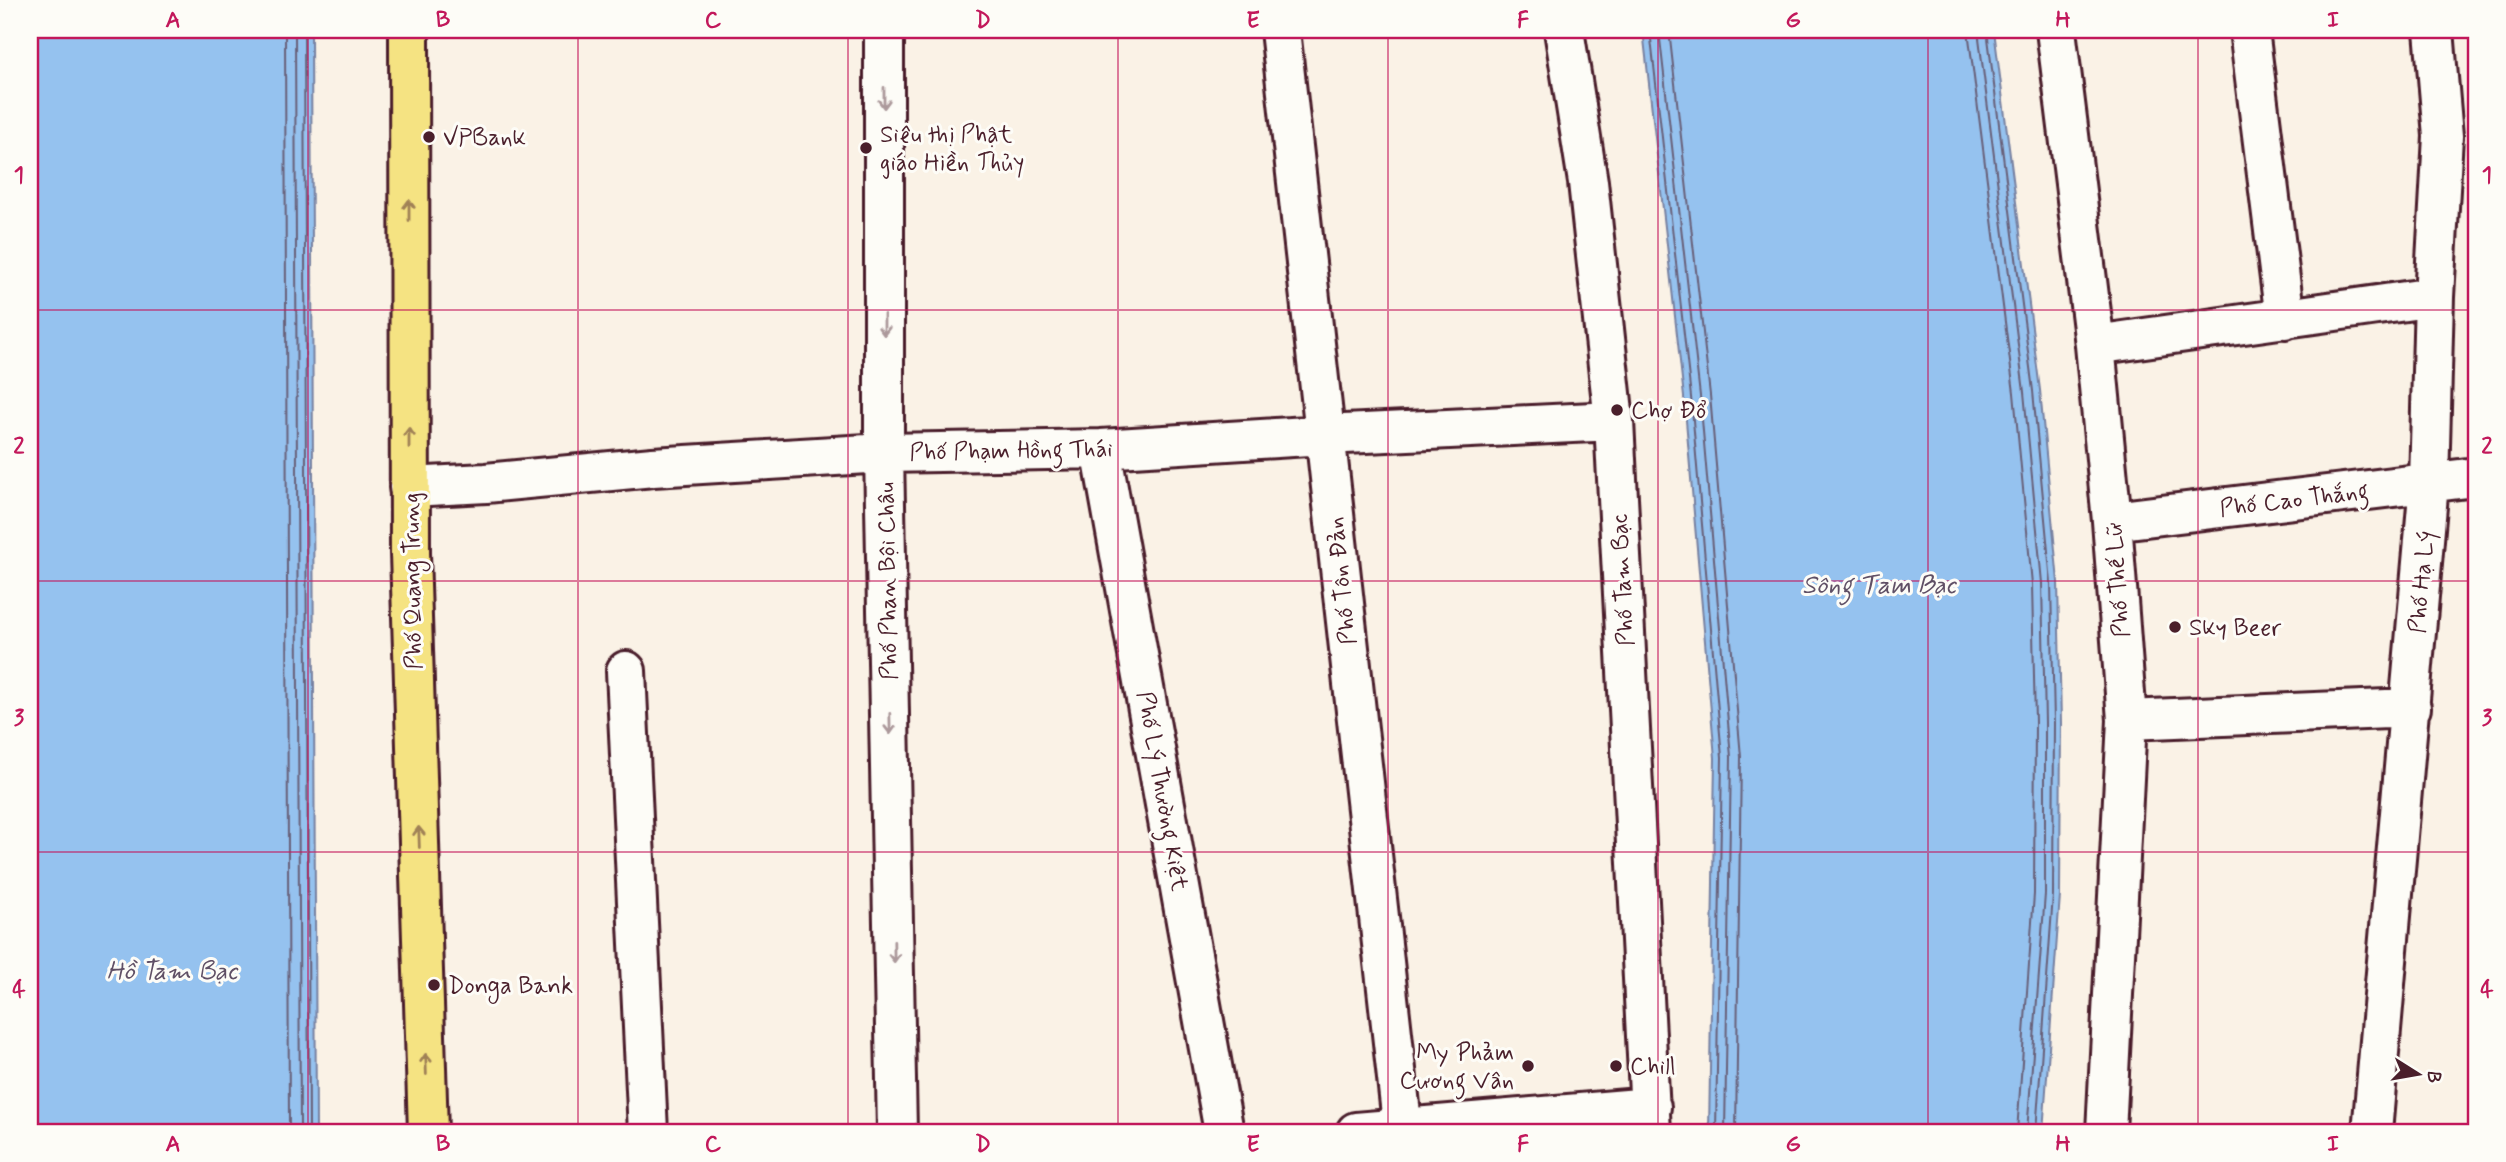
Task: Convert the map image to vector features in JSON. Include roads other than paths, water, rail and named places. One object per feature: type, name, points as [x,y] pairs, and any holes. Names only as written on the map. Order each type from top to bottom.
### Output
[{"type":"main road","name":"Phố Quang Trung","points":[[409,30],[409,487],[428,1132]]},
{"type":"street","name":"Phố Phan Bội Châu","points":[[884,30],[884,453],[897,1132]]},
{"type":"street","name":"Phố Tôn Đản","points":[[1280,30],[1402,1130]]},
{"type":"street","name":"Phố Tam Bạc","points":[[1564,30],[1588,182],[1614,421],[1651,1120]]},
{"type":"street","name":"Phố Thế Lữ","points":[[2056,30],[2095,345],[2127,720],[2106,1132]]},
{"type":"street","points":[[2249,30],[2285,318]]},
{"type":"street","name":"Phố Hạ Lý","points":[[2372,1132],[2430,483],[2434,297],[2443,136],[2434,30]]},
{"type":"street","points":[[2095,345],[2434,297]]},
{"type":"street","name":"Phố Phạm Hồng Thái","points":[[409,487],[486,483],[653,467],[884,453],[1101,449],[1614,421]]},
{"type":"street","name":"Phố Lý Thường Kiệt","points":[[1101,449],[1224,1132]]},
{"type":"street","name":"Phố Cao Thắng","points":[[2112,521],[2476,477]]},
{"type":"street","points":[[626,671],[648,1132]]},
{"type":"street","points":[[2127,720],[2411,708]]},
{"type":"street","points":[[1356,1132],[1651,1120]]},
{"type":"water","name":"Hồ Tam Bạc","points":[[30,30],[311,30],[316,1132],[31,1132]]},
{"type":"water","name":"Sông Tam Bạc","points":[[1643,30],[1994,30],[2040,390],[2058,582],[2060,895],[2043,1132],[1709,1132],[1715,758],[1684,397]]},
{"type":"place","name":"VPBank","points":[[429,137]]},
{"type":"place","name":"Siêu thị Phật giáo Hiền Thủy","points":[[866,148]]},
{"type":"place","name":"Chợ Đổ","points":[[1617,410]]},
{"type":"place","name":"Sky Beer","points":[[2175,627]]},
{"type":"place","name":"Donga Bank","points":[[434,985]]},
{"type":"place","name":"My Phảm Cương Vân","points":[[1528,1066]]},
{"type":"place","name":"Chill","points":[[1616,1066]]}]
